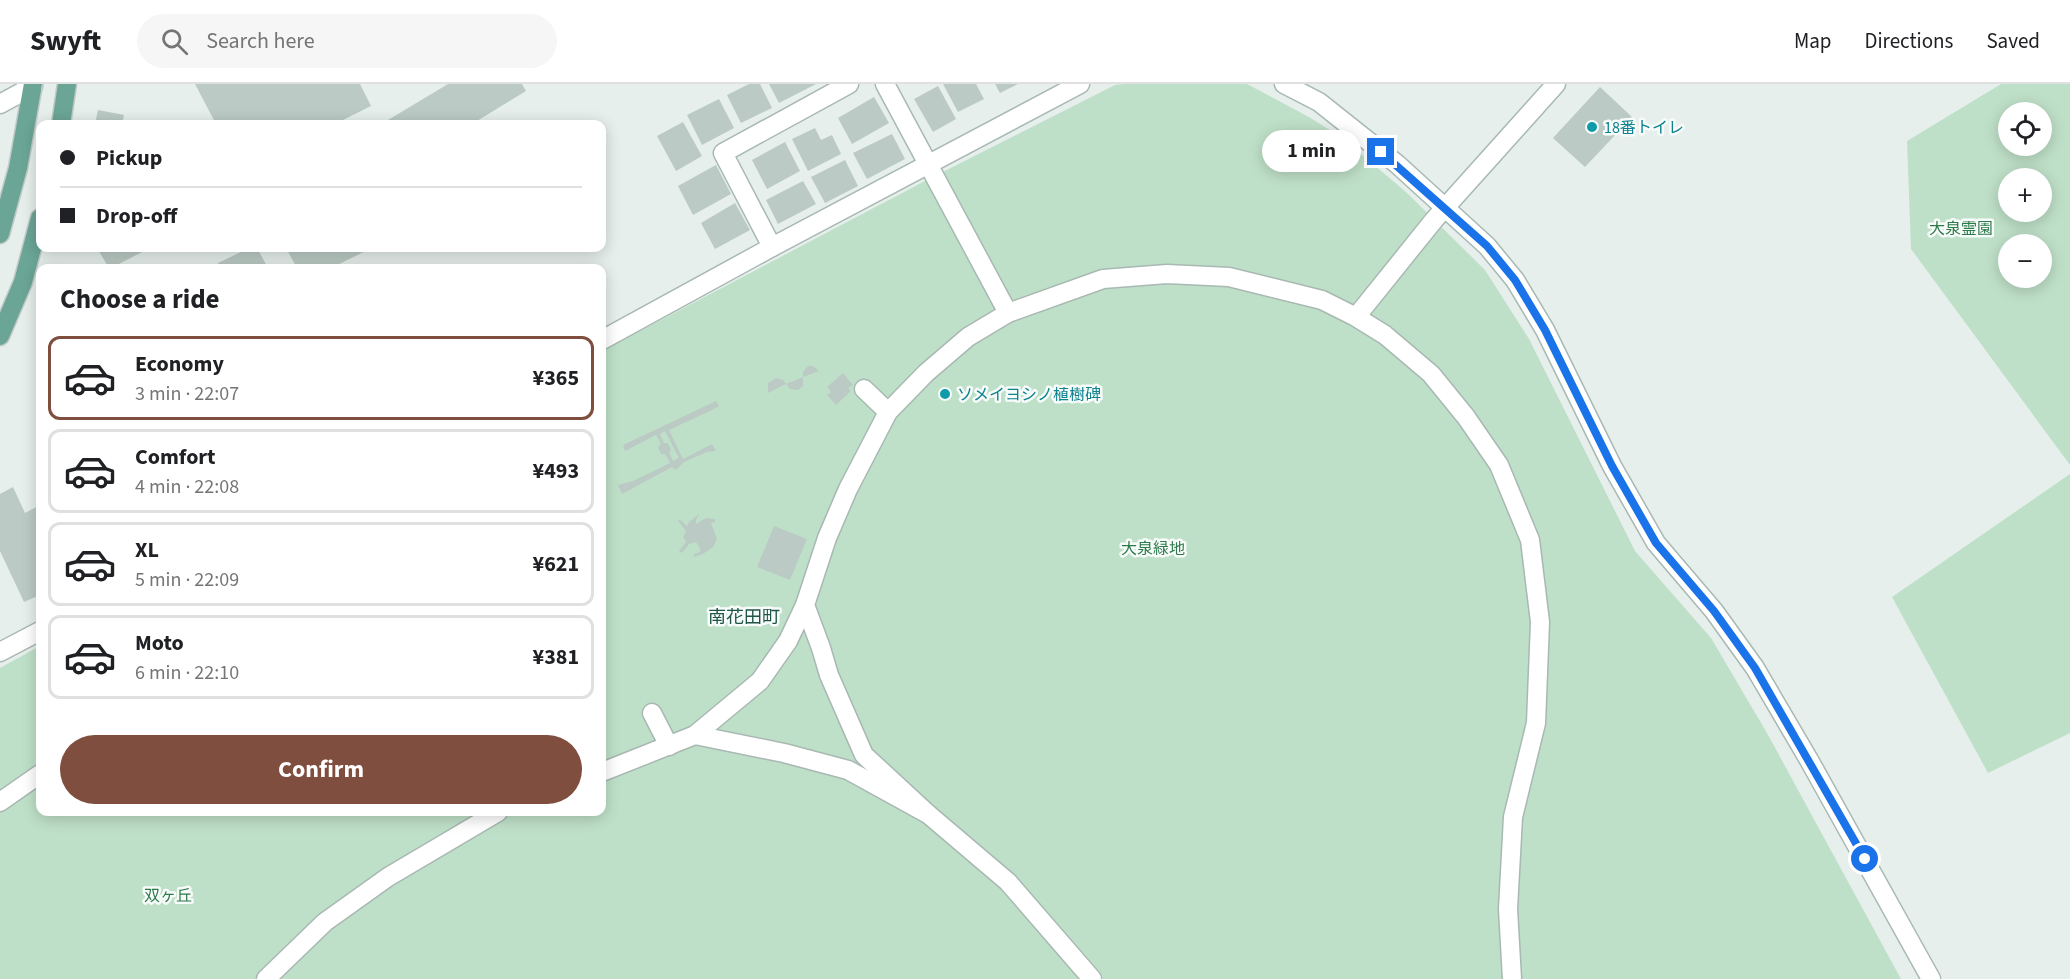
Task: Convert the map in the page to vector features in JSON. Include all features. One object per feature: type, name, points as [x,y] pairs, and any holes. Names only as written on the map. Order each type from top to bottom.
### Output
[{"type":"main road","points":[[62,120],[67,84]]},
{"type":"main road","points":[[0,234],[18,168],[33,85]]},
{"type":"main road","points":[[0,336],[23,282],[36,233]]},
{"type":"street","points":[[772,247],[723,153],[849,84]]},
{"type":"street","points":[[885,84],[1008,313]]},
{"type":"street","points":[[606,338],[1080,84]]},
{"type":"street","points":[[1284,84],[1319,102],[1396,164],[1487,246],[1515,280],[1545,330],[1612,466],[1656,543],[1714,611],[1755,668],[1931,979]]},
{"type":"street","points":[[1356,317],[1444,208],[1556,84]]},
{"type":"street","points":[[0,104],[33,85]]},
{"type":"street","points":[[606,770],[695,735],[760,681],[788,641],[805,605],[827,538],[848,489],[888,412],[926,373],[968,337],[1008,313],[1103,279],[1167,274],[1229,277],[1322,300],[1385,335],[1431,374],[1466,417],[1499,465],[1530,540],[1540,622],[1536,723],[1513,817],[1508,909],[1512,979]]},
{"type":"street","points":[[864,389],[888,412]]},
{"type":"street","points":[[805,605],[829,675],[864,755],[928,814],[1008,882],[1092,979]]},
{"type":"street","points":[[0,652],[36,633]]},
{"type":"street","points":[[652,713],[669,746]]},
{"type":"street","points":[[695,735],[776,751],[848,770],[928,814]]},
{"type":"street","points":[[0,802],[36,777]]},
{"type":"street","points":[[266,979],[325,922],[388,877],[485,816]]},
{"type":"green space","name":"大泉緑地","points":[[1247,84],[1341,137],[1406,192],[1485,270],[1529,339],[1635,551],[1711,638],[1767,733],[1901,979],[0,979],[0,668],[36,648],[36,816],[606,816],[606,349],[923,182],[1115,85]]},
{"type":"green space","name":"大泉霊園","points":[[2001,84],[2070,84],[2070,465],[1911,249],[1907,141]]},
{"type":"green space","points":[[2070,474],[2070,733],[1988,773],[1892,597]]},
{"type":"building","points":[[195,84],[360,84],[371,106],[343,120],[214,120]]},
{"type":"building","points":[[448,84],[522,84],[526,91],[479,120],[388,120]]},
{"type":"building","points":[[749,84],[760,84],[772,108],[741,123],[727,95]]},
{"type":"building","points":[[769,84],[816,84],[779,103]]},
{"type":"building","points":[[943,84],[976,84],[984,99],[958,112]]},
{"type":"building","points":[[995,84],[1018,84],[1000,93]]},
{"type":"building","points":[[938,86],[956,119],[933,132],[914,99]]},
{"type":"building","name":"18番トイレ","points":[[1600,87],[1632,117],[1585,167],[1553,138]]},
{"type":"building","points":[[874,97],[889,123],[852,144],[838,118]]},
{"type":"building","points":[[719,99],[734,128],[702,145],[687,115]]},
{"type":"building","points":[[98,110],[124,115],[123,120],[96,120]]},
{"type":"building","points":[[683,122],[702,156],[676,171],[657,136]]},
{"type":"building","points":[[815,128],[821,140],[832,135],[841,154],[808,171],[792,139]]},
{"type":"building","points":[[892,134],[905,159],[867,179],[853,153]]},
{"type":"building","points":[[785,142],[800,171],[767,189],[752,160]]},
{"type":"building","points":[[845,160],[858,186],[825,203],[811,177]]},
{"type":"building","points":[[716,165],[731,194],[693,215],[678,186]]},
{"type":"building","points":[[803,181],[816,204],[778,224],[766,200]]},
{"type":"building","points":[[735,203],[750,230],[715,249],[701,223]]},
{"type":"building","points":[[99,252],[142,252],[119,264],[107,264]]},
{"type":"building","points":[[241,252],[259,252],[266,264],[219,264]]},
{"type":"building","points":[[288,252],[364,252],[339,264],[295,264]]},
{"type":"building","points":[[808,366],[813,366],[819,371],[803,377],[803,372]]},
{"type":"building","points":[[843,373],[853,385],[848,388],[851,391],[836,405],[827,395],[831,392],[827,387]]},
{"type":"building","points":[[803,377],[803,386],[798,390],[790,389],[786,384]]},
{"type":"building","points":[[776,378],[783,380],[786,384],[768,393],[768,383]]},
{"type":"building","points":[[716,401],[719,406],[669,430],[683,459],[712,444],[716,451],[707,452],[684,462],[676,470],[672,467],[622,494],[618,485],[633,481],[670,463],[665,454],[661,454],[658,447],[661,444],[656,435],[625,451],[623,445]],"holes":[[[665,431],[679,458],[673,461],[669,452],[671,449],[668,443],[664,443],[660,434]]]},
{"type":"building","points":[[13,487],[25,513],[36,507],[36,597],[24,602],[0,551],[0,494]]},
{"type":"building","points":[[699,514],[696,524],[706,518],[715,519],[715,522],[711,523],[717,539],[713,547],[694,557],[694,554],[700,552],[696,542],[689,544],[682,553],[679,551],[686,542],[683,537],[686,531],[678,521],[680,519],[687,526]]},
{"type":"building","points":[[774,526],[807,539],[790,580],[757,567]]},
{"type":"place","name":"18番トイレ","points":[[1592,127]]},
{"type":"place","name":"ソメイヨシノ植樹碑","points":[[945,394]]},
{"type":"district","name":"南花田町","points":[[744,617]]},
{"type":"route","points":[[1381,152],[1487,246],[1515,280],[1545,330],[1612,466],[1656,543],[1714,611],[1755,668],[1865,859]]},
{"type":"park label","name":"双ヶ丘","points":[[168,895]]}]
